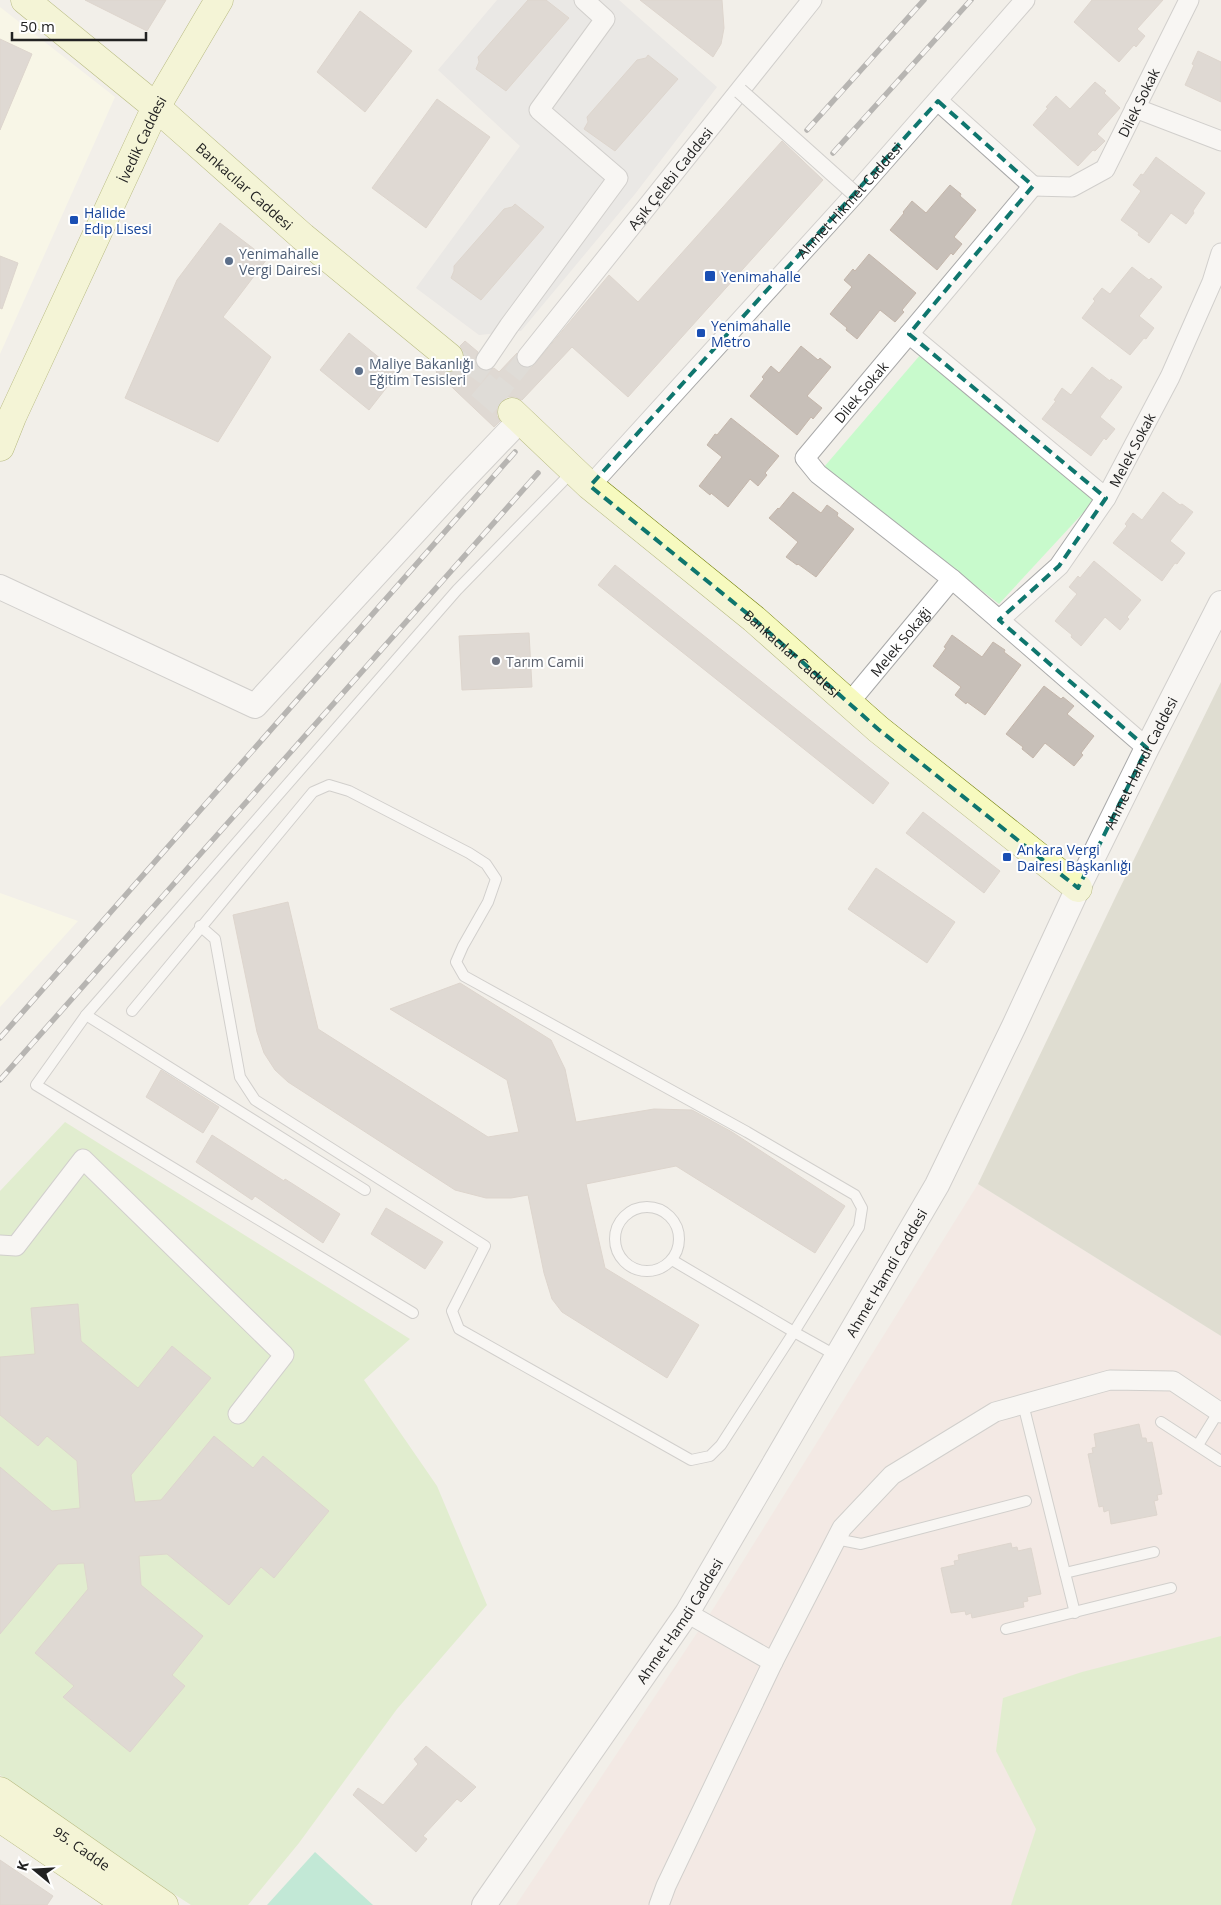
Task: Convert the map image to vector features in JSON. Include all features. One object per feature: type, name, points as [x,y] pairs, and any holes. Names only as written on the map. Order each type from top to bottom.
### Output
[{"type":"main road","name":"Bankacılar Caddesi","points":[[25,0],[156,107],[303,236],[450,357]]},
{"type":"main road","name":"İvedik Caddesi","points":[[0,447],[6,416],[156,107],[219,0]]},
{"type":"main road","name":"Bankacılar Caddesi","points":[[516,416],[582,478],[754,618],[878,729],[1078,888]]},
{"type":"main road","name":"95. Cadde","points":[[0,1792],[164,1905]]},
{"type":"main road","name":"95. Cadde","points":[[0,1818],[128,1905]]},
{"type":"street","points":[[486,360],[618,178],[540,110],[605,19],[584,0]]},
{"type":"street","name":"Aşık Çelebi Caddesi","points":[[527,357],[812,0]]},
{"type":"street","name":"Ahmet Hikmet Caddesi","points":[[582,478],[855,194],[1025,0]]},
{"type":"street","name":"Dilek Sokak","points":[[1147,748],[952,579],[818,474],[805,458],[1033,186],[1072,187],[1105,169],[1189,0]]},
{"type":"street","points":[[740,91],[855,194]]},
{"type":"street","points":[[938,101],[1033,186]]},
{"type":"street","points":[[1135,108],[1221,141]]},
{"type":"street","name":"Melek Sokak","points":[[999,620],[1059,566],[1106,498],[1170,377],[1212,282],[1221,253]]},
{"type":"street","points":[[909,334],[1106,498]]},
{"type":"street","points":[[0,587],[255,706],[458,485],[516,416]]},
{"type":"street","name":"Melek Sokaği","points":[[849,703],[952,579]]},
{"type":"street","name":"Ahmet Hamdi Caddesi","points":[[484,1905],[687,1613],[937,1185],[1078,888],[1221,603]]},
{"type":"street","points":[[0,1245],[16,1246],[82,1159],[284,1355],[238,1414]]},
{"type":"street","points":[[659,1905],[666,1886],[773,1662],[836,1539],[842,1528],[892,1475],[995,1412],[1110,1380],[1174,1381],[1220,1412]]},
{"type":"street","points":[[687,1613],[773,1662]]},
{"type":"lane","points":[[413,1313],[36,1085],[86,1015],[457,590],[582,478]]},
{"type":"lane","points":[[132,1010],[200,926],[313,792],[329,785],[349,791],[469,853],[486,864],[496,880],[488,902],[456,962],[464,976],[747,1132],[855,1195],[862,1208],[859,1227],[721,1445],[710,1456],[691,1460],[459,1329],[452,1311],[485,1246],[256,1100],[240,1077],[215,939],[200,926]]},
{"type":"lane","points":[[86,1015],[365,1190]]},
{"type":"lane","points":[[650,1206],[667,1213],[673,1219],[679,1236],[677,1252],[672,1260],[658,1269],[648,1271],[638,1270],[630,1266],[622,1260],[617,1251],[616,1231],[619,1222],[625,1215],[641,1207],[650,1206]]},
{"type":"lane","points":[[672,1260],[838,1356]]},
{"type":"lane","points":[[1024,1404],[1075,1613]]},
{"type":"lane","points":[[1198,1445],[1220,1412]]},
{"type":"lane","points":[[1161,1422],[1221,1460]]},
{"type":"lane","points":[[836,1539],[861,1544],[1026,1501]]},
{"type":"lane","points":[[1065,1574],[1154,1552]]},
{"type":"lane","points":[[1006,1629],[1171,1588]]},
{"type":"highlighted area","points":[[938,101],[1033,186],[909,334],[1106,498],[1059,566],[999,620],[1147,748],[1078,888],[878,729],[754,619],[590,486]]},
{"type":"shaded area","points":[[497,0],[619,0],[717,87],[635,194],[521,331],[479,335],[416,288],[520,146],[438,70]]},
{"type":"shaded area","points":[[0,7],[115,97],[0,354]]},
{"type":"shaded area","points":[[1221,682],[1221,1336],[978,1184]]},
{"type":"shaded area","points":[[0,893],[78,921],[0,1007]]},
{"type":"shaded area","points":[[978,1184],[1221,1336],[1221,1905],[516,1905],[713,1609]]},
{"type":"green space","points":[[921,354],[1095,500],[999,604],[824,467]]},
{"type":"green space","points":[[65,1122],[410,1339],[364,1380],[437,1486],[487,1605],[397,1709],[299,1843],[248,1905],[191,1905],[84,1836],[0,1775],[0,1191]]},
{"type":"green space","points":[[1221,1636],[1221,1905],[1011,1905],[1036,1829],[996,1751],[1003,1698],[1082,1672]]},
{"type":"green space","points":[[315,1852],[373,1905],[267,1905]]},
{"type":"building","points":[[85,0],[166,0],[147,31]]},
{"type":"building","points":[[528,0],[546,0],[569,18],[506,91],[476,69],[479,62],[478,57]]},
{"type":"building","points":[[640,0],[722,0],[724,28],[721,44],[713,57]]},
{"type":"building","points":[[1092,0],[1163,0],[1137,29],[1145,36],[1119,62],[1074,22]]},
{"type":"building","points":[[360,11],[412,51],[365,112],[317,72]]},
{"type":"building","points":[[0,39],[32,54],[0,130]]},
{"type":"building","points":[[1198,51],[1221,62],[1221,102],[1185,85]]},
{"type":"building","points":[[648,55],[678,79],[615,151],[584,129],[588,122],[587,117],[637,60],[646,58]]},
{"type":"building","points":[[1095,82],[1106,91],[1104,93],[1120,108],[1097,134],[1105,141],[1095,151],[1093,150],[1078,166],[1033,125],[1056,96],[1070,109]]},
{"type":"building","points":[[437,99],[490,137],[426,228],[372,188]]},
{"type":"building","points":[[782,141],[823,180],[628,397],[572,347],[522,400],[515,397],[507,397],[501,401],[497,409],[497,416],[500,421],[494,427],[436,372],[439,369],[446,372],[454,372],[461,367],[464,352],[460,346],[465,341],[478,352],[475,360],[480,370],[486,371],[494,368],[499,372],[517,353],[516,361],[520,365],[526,368],[532,367],[609,275],[638,302]]},
{"type":"building","points":[[1156,157],[1205,193],[1186,224],[1171,213],[1149,243],[1121,220],[1141,191],[1133,185]]},
{"type":"building","points":[[950,185],[976,210],[954,237],[962,244],[953,255],[951,253],[937,270],[890,230],[912,201],[926,213]]},
{"type":"building","points":[[515,204],[544,227],[481,300],[451,278],[454,266],[504,209]]},
{"type":"building","points":[[220,223],[267,259],[223,317],[271,357],[218,442],[125,398],[177,280]]},
{"type":"building","points":[[869,254],[916,293],[895,322],[880,310],[857,339],[830,314],[852,287],[844,280],[853,269],[855,271]]},
{"type":"building","points":[[0,256],[18,263],[2,309],[0,308]]},
{"type":"building","points":[[1132,267],[1162,287],[1139,316],[1154,328],[1130,355],[1082,318],[1102,288],[1110,294]]},
{"type":"building","name":"Maliye Bakanlığı Eğitim Tesisleri","points":[[349,333],[398,373],[369,410],[320,370]]},
{"type":"building","points":[[801,346],[818,360],[820,358],[831,367],[807,396],[822,408],[813,419],[811,417],[797,435],[750,396],[764,379],[762,377],[771,366],[779,373]]},
{"type":"building","points":[[1092,367],[1110,381],[1111,379],[1122,387],[1100,417],[1115,429],[1106,440],[1104,438],[1091,456],[1042,419],[1056,401],[1054,400],[1062,388],[1071,395]]},
{"type":"building","points":[[731,418],[779,456],[765,473],[767,475],[758,486],[750,479],[728,507],[699,486],[722,457],[707,445]]},
{"type":"building","points":[[793,492],[821,513],[827,505],[838,513],[837,516],[854,529],[816,577],[786,557],[798,542],[769,518]]},
{"type":"building","points":[[1163,492],[1193,512],[1170,541],[1185,553],[1162,581],[1113,543],[1127,526],[1125,524],[1133,513],[1142,520]]},
{"type":"building","points":[[1094,561],[1141,600],[1127,617],[1129,619],[1120,630],[1105,617],[1081,646],[1071,637],[1072,635],[1055,621],[1077,594],[1069,587],[1078,576],[1080,578]]},
{"type":"building","points":[[615,565],[889,783],[873,804],[598,585]]},
{"type":"building","name":"Tarım Camii","points":[[529,633],[532,687],[462,690],[459,636]]},
{"type":"building","points":[[952,635],[982,657],[993,642],[1021,665],[985,715],[955,695],[961,687],[933,666],[946,648],[944,647]]},
{"type":"building","points":[[1044,686],[1074,706],[1067,714],[1094,736],[1074,766],[1045,743],[1033,758],[1022,749],[1023,747],[1006,734]]},
{"type":"building","points":[[923,812],[1000,871],[984,893],[906,833]]},
{"type":"building","points":[[876,868],[955,922],[927,963],[848,909]]},
{"type":"building","points":[[288,902],[318,1029],[488,1137],[519,1132],[507,1080],[390,1009],[460,983],[551,1040],[565,1069],[576,1122],[654,1109],[692,1110],[732,1132],[845,1206],[815,1253],[676,1166],[586,1184],[605,1268],[699,1325],[667,1378],[562,1312],[552,1299],[544,1273],[528,1195],[511,1198],[486,1198],[455,1190],[288,1082],[275,1070],[264,1053],[257,1032],[233,915]]},
{"type":"building","points":[[161,1070],[219,1107],[203,1133],[146,1097]]},
{"type":"building","points":[[212,1135],[340,1214],[323,1243],[255,1196],[252,1200],[196,1162]]},
{"type":"building","points":[[386,1208],[443,1242],[425,1269],[371,1234]]},
{"type":"building","points":[[78,1304],[81,1341],[138,1388],[172,1346],[211,1378],[131,1475],[135,1502],[161,1500],[214,1436],[253,1468],[263,1456],[329,1511],[274,1578],[261,1567],[229,1605],[167,1554],[139,1556],[141,1585],[203,1636],[172,1675],[185,1686],[130,1752],[63,1697],[74,1686],[35,1653],[88,1589],[84,1563],[58,1564],[0,1634],[0,1467],[52,1511],[80,1508],[77,1461],[47,1436],[38,1446],[0,1415],[0,1357],[35,1354],[31,1308]]},
{"type":"building","points":[[1139,1424],[1142,1438],[1146,1438],[1147,1443],[1152,1442],[1155,1457],[1162,1494],[1157,1495],[1158,1500],[1154,1501],[1157,1515],[1111,1524],[1109,1510],[1104,1512],[1103,1506],[1099,1507],[1088,1454],[1093,1453],[1092,1448],[1096,1447],[1094,1434]]},
{"type":"building","points":[[1011,1543],[1012,1548],[1017,1547],[1018,1551],[1031,1548],[1041,1594],[1027,1597],[1028,1601],[1023,1602],[1024,1607],[972,1618],[971,1613],[966,1615],[965,1611],[951,1613],[941,1568],[955,1565],[954,1561],[959,1560],[958,1555]]},
{"type":"building","points":[[426,1746],[476,1787],[461,1802],[457,1799],[423,1836],[427,1839],[416,1852],[353,1795],[358,1788],[383,1805],[418,1764],[414,1759]]},
{"type":"building","points":[[0,1860],[53,1896],[47,1905],[0,1905]]},
{"type":"tunnel","points":[[449,357],[512,412]]},
{"type":"tunnel","points":[[495,397],[527,357]]},
{"type":"tunnel","points":[[473,378],[486,360]]},
{"type":"railway","points":[[807,130],[924,0]]},
{"type":"railway","points":[[833,153],[971,0]]},
{"type":"railway","points":[[0,1038],[515,452]]},
{"type":"railway","points":[[0,1080],[538,473]]},
{"type":"place","name":"Halide Edip Lisesi","points":[[74,220]]},
{"type":"place","name":"Yenimahalle Vergi Dairesi","points":[[229,261]]},
{"type":"place","name":"Yenimahalle","points":[[710,276]]},
{"type":"place","name":"Yenimahalle Metro","points":[[701,333]]},
{"type":"place","name":"Maliye Bakanlığı Eğitim Tesisleri","points":[[359,371]]},
{"type":"place","name":"Tarım Camii","points":[[496,661]]},
{"type":"place","name":"Ankara Vergi Dairesi Başkanlığı","points":[[1007,857]]}]
